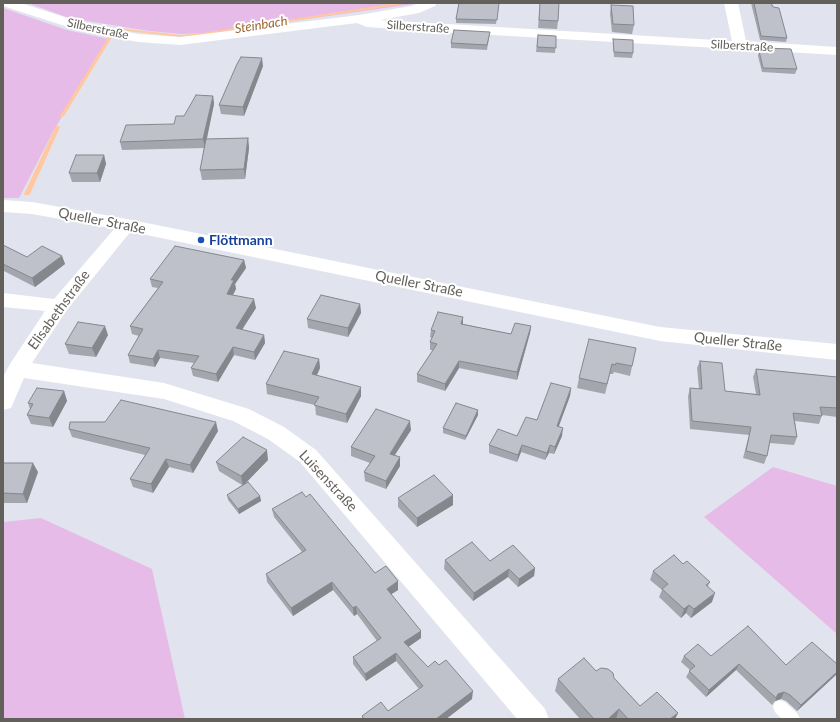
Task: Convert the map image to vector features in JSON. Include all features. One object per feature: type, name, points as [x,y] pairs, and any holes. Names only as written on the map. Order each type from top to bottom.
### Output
[{"type":"street","name":"Silberstraße","points":[[7,3],[80,27],[169,41],[192,40],[359,19],[367,23],[424,28],[837,51]]},
{"type":"street","points":[[359,19],[414,10],[430,3]]},
{"type":"street","points":[[731,3],[740,46]]},
{"type":"street","name":"Queller Straße","points":[[3,206],[32,208],[127,225],[660,334],[837,352]]},
{"type":"street","name":"Elisabethstraße","points":[[3,402],[17,369],[59,306],[127,225]]},
{"type":"street","points":[[3,300],[59,306]]},
{"type":"street","name":"Luisenstraße","points":[[17,369],[164,391],[241,415],[276,433],[308,456],[535,719]]},
{"type":"lane","points":[[780,707],[792,719]]},
{"type":"shaded area","points":[[28,3],[420,3],[209,33],[181,34],[149,31],[69,18]]},
{"type":"shaded area","points":[[3,8],[67,30],[109,39],[54,130],[19,198],[3,198]]},
{"type":"shaded area","points":[[773,467],[837,486],[837,634],[704,517]]},
{"type":"shaded area","points":[[41,518],[152,569],[185,719],[3,719],[3,522]]},
{"type":"building","points":[[459,3],[499,3],[497,20],[456,19]]},
{"type":"building","points":[[540,3],[559,3],[558,21],[539,20]]},
{"type":"building","points":[[754,3],[771,3],[773,7],[779,8],[787,38],[761,36]]},
{"type":"building","points":[[611,5],[633,6],[634,25],[613,24]]},
{"type":"building","points":[[454,30],[490,32],[487,45],[451,43]]},
{"type":"building","points":[[538,35],[556,36],[556,48],[537,47]]},
{"type":"building","points":[[613,39],[633,40],[633,53],[614,52]]},
{"type":"building","points":[[764,48],[791,49],[797,69],[763,68],[759,51],[765,52]]},
{"type":"building","points":[[241,57],[262,58],[243,107],[219,105],[237,64]]},
{"type":"building","points":[[196,95],[213,96],[203,139],[120,142],[126,125],[174,124],[176,116],[184,116]]},
{"type":"building","points":[[248,138],[244,169],[200,170],[206,139]]},
{"type":"building","points":[[76,155],[104,155],[97,173],[69,173]]},
{"type":"building","points":[[3,245],[27,257],[42,246],[62,256],[32,278],[3,264]]},
{"type":"building","points":[[175,246],[244,260],[231,280],[234,280],[227,294],[254,299],[236,328],[264,335],[254,352],[233,347],[216,374],[191,368],[199,356],[158,350],[153,359],[128,355],[143,329],[130,326],[163,282],[150,279]]},
{"type":"building","points":[[321,295],[360,304],[348,328],[307,319]]},
{"type":"building","points":[[438,312],[463,317],[461,324],[511,334],[515,323],[531,326],[517,372],[459,361],[445,384],[417,374],[437,344],[430,342],[435,331],[431,330]]},
{"type":"building","points":[[78,322],[105,326],[92,348],[65,344]]},
{"type":"building","points":[[589,339],[636,348],[632,366],[616,363],[615,365],[612,364],[607,384],[579,378]]},
{"type":"building","points":[[284,351],[319,359],[312,374],[361,387],[346,414],[314,405],[319,397],[266,384]]},
{"type":"building","points":[[700,361],[722,363],[725,391],[760,395],[756,369],[837,377],[837,408],[820,407],[822,416],[793,413],[797,437],[771,435],[767,456],[746,451],[751,427],[692,421],[690,388],[702,389]]},
{"type":"building","points":[[551,383],[571,388],[557,426],[563,428],[555,447],[550,445],[547,453],[522,445],[518,455],[489,445],[498,429],[517,436],[526,417],[537,420]]},
{"type":"building","points":[[37,388],[64,391],[49,418],[27,415],[33,404],[28,403]]},
{"type":"building","points":[[121,400],[216,422],[190,465],[166,459],[151,484],[130,479],[150,448],[69,429],[70,422],[105,422]]},
{"type":"building","points":[[456,403],[478,410],[466,436],[443,428]]},
{"type":"building","points":[[376,409],[410,421],[390,454],[400,457],[386,481],[364,472],[375,456],[351,447]]},
{"type":"building","points":[[243,437],[267,450],[241,476],[216,462]]},
{"type":"building","points":[[3,463],[33,463],[23,494],[3,493]]},
{"type":"building","points":[[434,475],[453,495],[417,518],[398,498]]},
{"type":"building","points":[[248,482],[260,496],[238,509],[227,495]]},
{"type":"building","points":[[302,492],[306,497],[310,494],[375,573],[386,566],[398,581],[387,589],[421,631],[404,642],[428,667],[435,661],[439,665],[446,660],[473,691],[436,719],[364,719],[362,716],[381,702],[388,711],[423,686],[396,653],[365,674],[353,657],[381,638],[356,606],[353,608],[332,582],[291,608],[266,574],[306,550],[272,509]]},
{"type":"building","points":[[472,542],[490,561],[513,545],[535,568],[519,579],[509,569],[474,593],[445,560]]},
{"type":"building","points":[[674,555],[683,564],[687,561],[710,582],[706,585],[715,593],[694,609],[689,605],[684,609],[662,589],[668,584],[653,571]]},
{"type":"building","points":[[748,626],[786,665],[812,642],[837,664],[837,672],[801,705],[790,695],[784,692],[778,694],[776,698],[739,664],[709,690],[689,671],[695,666],[684,656],[698,644],[711,656]]},
{"type":"building","points":[[584,658],[596,671],[601,668],[608,669],[613,673],[614,678],[640,706],[657,692],[678,713],[670,719],[628,719],[619,709],[608,719],[594,719],[558,679]]},
{"type":"waterway","name":"Steinbach","points":[[118,29],[181,36],[404,3]]},
{"type":"waterway","name":"Steinbach","points":[[62,116],[110,37]]},
{"type":"waterway","name":"Steinbach","points":[[27,194],[58,127]]},
{"type":"place","name":"Flöttmann","points":[[201,240]]}]
